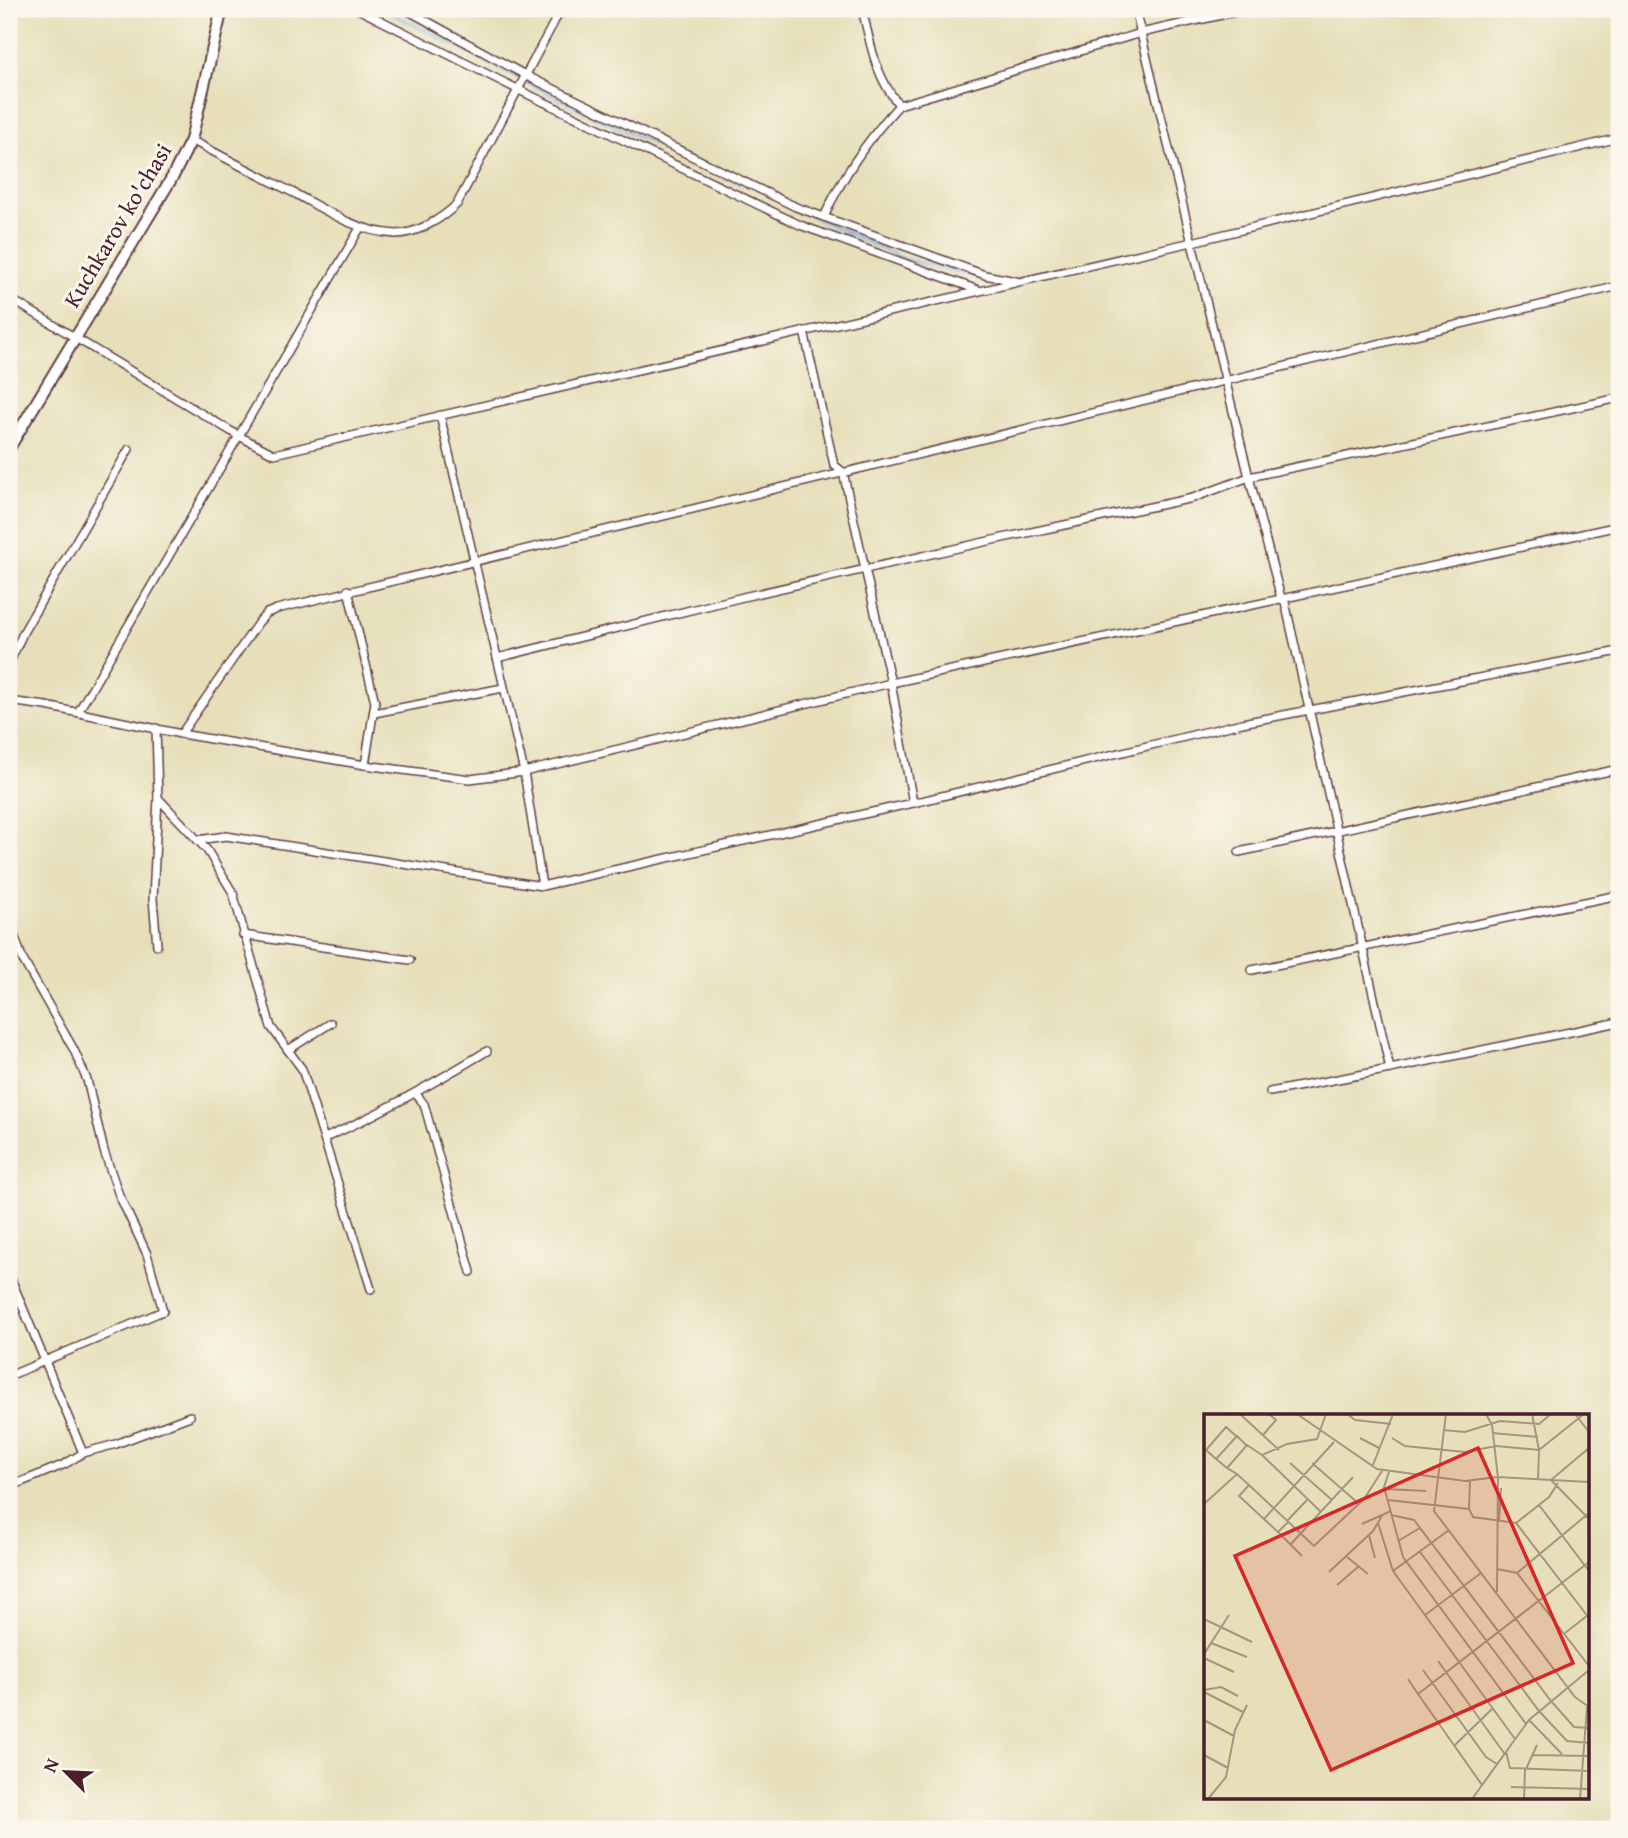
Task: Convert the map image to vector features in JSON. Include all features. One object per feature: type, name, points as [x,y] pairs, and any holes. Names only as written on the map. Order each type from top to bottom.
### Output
[{"type":"main road","name":"Kuchkarov ko'chasi","points":[[9,448],[173,176],[191,140],[222,9]]},
{"type":"street","points":[[9,21],[12,9]]},
{"type":"street","points":[[358,9],[800,225],[980,291]]},
{"type":"street","points":[[405,9],[524,75],[796,207],[985,275],[1019,282]]},
{"type":"street","points":[[191,140],[359,228],[394,234],[406,233],[449,212],[462,197],[561,9]]},
{"type":"street","points":[[862,9],[885,88],[899,105]]},
{"type":"street","points":[[1135,9],[1249,477],[1281,598],[1285,602],[1390,1069]]},
{"type":"street","points":[[824,217],[847,172],[871,135],[899,105],[1142,33],[1248,9]]},
{"type":"street","points":[[9,299],[73,339],[274,454],[1192,242],[1619,138]]},
{"type":"street","points":[[78,712],[359,228]]},
{"type":"street","points":[[181,734],[267,613],[276,609],[1619,286]]},
{"type":"street","points":[[804,331],[834,465],[843,472],[891,683],[913,803]]},
{"type":"street","points":[[497,658],[865,569],[1193,498],[1249,477],[1619,398]]},
{"type":"street","points":[[440,415],[524,772],[542,886]]},
{"type":"street","points":[[9,664],[24,632],[129,449]]},
{"type":"street","points":[[9,701],[78,712],[181,734],[365,765],[470,779],[524,772],[891,683],[1619,526]]},
{"type":"street","points":[[348,590],[375,702],[365,765]]},
{"type":"street","points":[[198,841],[226,836],[542,886],[913,803],[1242,723],[1619,651]]},
{"type":"street","points":[[374,713],[503,688]]},
{"type":"street","points":[[156,728],[158,798],[153,899],[157,945]]},
{"type":"street","points":[[1238,852],[1619,769]]},
{"type":"street","points":[[158,798],[207,850],[233,893],[271,1027],[302,1069],[371,1289]]},
{"type":"street","points":[[9,881],[14,935],[23,960],[74,1050],[87,1080],[104,1151],[119,1195],[147,1254],[163,1311],[9,1376]]},
{"type":"street","points":[[1252,970],[1619,895]]},
{"type":"street","points":[[243,935],[410,960]]},
{"type":"street","points":[[1270,1092],[1619,1022]]},
{"type":"street","points":[[288,1050],[331,1023]]},
{"type":"street","points":[[325,1138],[416,1094],[487,1051]]},
{"type":"street","points":[[416,1094],[424,1104],[471,1272]]},
{"type":"street","points":[[9,1274],[83,1453]]},
{"type":"street","points":[[9,1487],[65,1464],[83,1453],[116,1444],[190,1416]]},
{"type":"waterway","points":[[383,9],[589,114],[741,184]]},
{"type":"waterway","points":[[811,216],[904,259],[994,282]]}]
